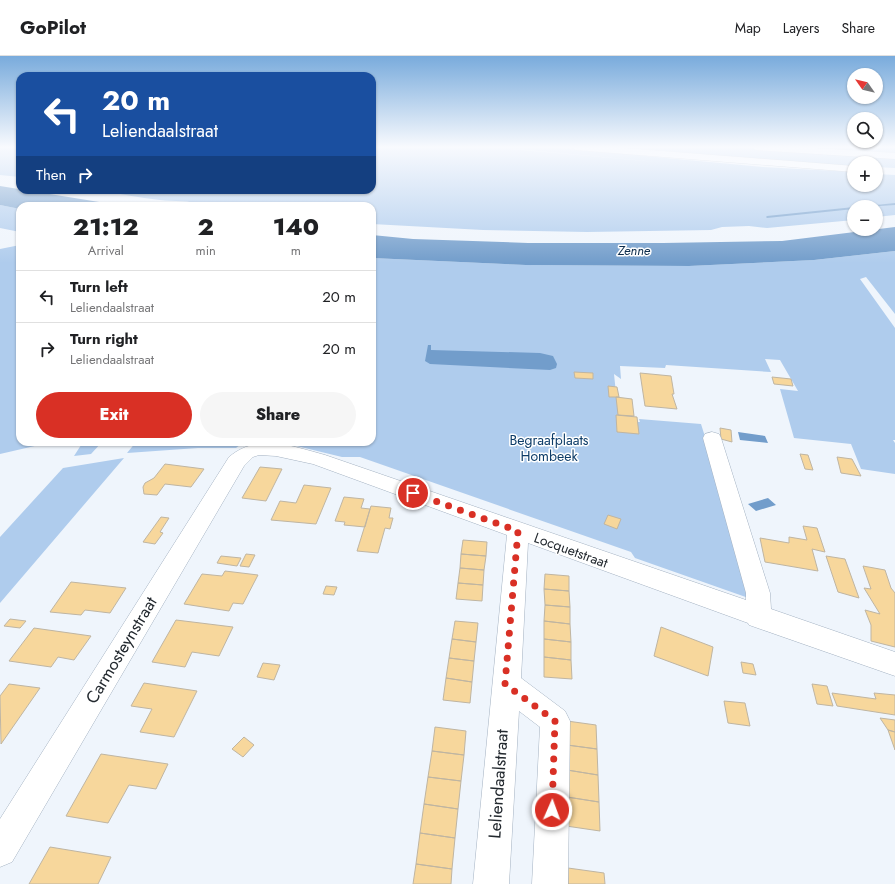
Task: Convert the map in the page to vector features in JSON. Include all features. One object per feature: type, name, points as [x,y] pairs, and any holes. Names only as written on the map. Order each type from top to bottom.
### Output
[{"type":"street","points":[[712,438],[758,593],[758,617]]},
{"type":"street","name":"Locquetstraat","points":[[246,453],[257,449],[276,450],[318,459],[758,617],[895,664]]},
{"type":"street","name":"Carmosteynstraat","points":[[0,850],[236,462],[246,453]]},
{"type":"street","name":"Leliendaalstraat","points":[[491,884],[505,684],[518,531]]},
{"type":"street","points":[[505,684],[555,721],[550,884]]},
{"type":"green space","points":[[376,186],[847,186],[847,192],[883,192],[883,186],[895,186],[895,215],[883,216],[883,200],[847,200],[847,221],[767,228],[749,226],[722,227],[711,230],[587,232],[483,230],[376,224],[376,202],[165,201],[121,194],[376,194]]},
{"type":"green space","points":[[0,205],[16,208],[16,231],[0,228]]},
{"type":"green space","points":[[16,246],[16,446],[35,446],[0,454],[0,249]]},
{"type":"green space","name":"Begraafplaats Hombeek","points":[[895,251],[895,314],[866,277],[860,279],[895,328],[895,440],[893,440],[895,443],[895,474],[861,469],[851,444],[794,438],[780,389],[798,391],[780,360],[765,359],[771,372],[666,365],[665,368],[620,366],[621,379],[614,374],[619,422],[640,422],[639,419],[701,424],[757,601],[635,558],[631,552],[360,457],[342,457],[297,446],[376,446],[376,258],[526,265],[689,266],[814,260]]},
{"type":"green space","points":[[80,446],[98,446],[91,454],[74,456]]},
{"type":"green space","points":[[133,446],[239,446],[236,448],[198,448],[127,453]]},
{"type":"green space","points":[[124,458],[0,603],[0,537],[63,468]]},
{"type":"water","points":[[0,186],[16,189],[16,194],[50,194],[99,202],[16,202],[16,208],[0,205]]},
{"type":"water","name":"Zenne","points":[[895,227],[895,251],[814,260],[689,266],[526,265],[376,258],[376,235],[413,239],[528,243],[782,241],[847,233],[847,236],[883,236],[883,228]]},
{"type":"water","points":[[428,345],[431,345],[431,350],[540,353],[553,356],[557,364],[556,368],[550,370],[430,364],[425,361]]},
{"type":"water","points":[[738,432],[765,436],[768,443],[740,440]]},
{"type":"water","points":[[768,498],[776,505],[756,511],[748,504]]},
{"type":"building","points":[[574,372],[593,373],[593,379],[575,378]]},
{"type":"building","points":[[640,373],[671,376],[674,394],[672,394],[677,409],[645,406]]},
{"type":"building","points":[[772,377],[791,379],[793,386],[774,384]]},
{"type":"building","points":[[608,386],[617,387],[619,397],[609,397]]},
{"type":"building","points":[[616,397],[632,399],[634,416],[618,415]]},
{"type":"building","points":[[616,415],[637,417],[639,434],[617,432]]},
{"type":"building","points":[[720,428],[731,430],[732,442],[721,439]]},
{"type":"building","points":[[800,454],[808,455],[813,470],[805,469]]},
{"type":"building","points":[[837,457],[852,459],[861,476],[841,473]]},
{"type":"building","points":[[165,464],[204,469],[191,487],[165,484],[157,495],[144,494],[143,487],[145,483],[154,478]]},
{"type":"building","points":[[260,467],[282,469],[266,501],[242,498]]},
{"type":"building","points":[[304,485],[331,488],[316,524],[271,520],[280,501],[296,503]]},
{"type":"building","points":[[344,497],[364,499],[361,508],[370,509],[365,527],[344,525],[345,522],[335,521]]},
{"type":"building","points":[[371,506],[391,508],[389,518],[393,518],[390,529],[385,528],[378,553],[357,551]]},
{"type":"building","points":[[608,515],[621,519],[617,529],[604,524]]},
{"type":"building","points":[[161,517],[169,518],[160,532],[163,533],[155,544],[143,542]]},
{"type":"building","points":[[803,526],[817,528],[825,552],[812,549],[818,571],[765,562],[760,538],[789,543],[789,537],[807,540]]},
{"type":"building","points":[[463,540],[487,542],[486,556],[461,554]]},
{"type":"building","points":[[246,554],[255,555],[249,567],[240,566]]},
{"type":"building","points":[[461,554],[486,556],[484,570],[460,568]]},
{"type":"building","points":[[221,556],[241,558],[237,566],[217,563]]},
{"type":"building","points":[[826,556],[845,559],[859,598],[838,592]]},
{"type":"building","points":[[863,566],[885,570],[891,588],[895,593],[895,647],[871,641],[871,625],[865,610],[880,614],[864,588],[871,589]]},
{"type":"building","points":[[460,568],[484,570],[483,585],[458,583]]},
{"type":"building","points":[[225,571],[258,575],[243,604],[233,603],[229,611],[184,604],[202,574],[222,576]]},
{"type":"building","points":[[545,574],[569,576],[569,591],[544,589]]},
{"type":"building","points":[[71,582],[126,588],[110,613],[85,610],[81,615],[50,612]]},
{"type":"building","points":[[458,583],[483,585],[482,601],[456,599]]},
{"type":"building","points":[[326,586],[337,587],[334,595],[323,594]]},
{"type":"building","points":[[544,589],[569,591],[570,607],[545,605]]},
{"type":"building","points":[[545,605],[570,607],[570,624],[544,621]]},
{"type":"building","points":[[10,619],[26,621],[20,628],[4,626]]},
{"type":"building","points":[[176,620],[233,627],[219,656],[192,652],[185,667],[152,662]]},
{"type":"building","points":[[455,621],[478,623],[476,642],[452,639]]},
{"type":"building","points":[[544,621],[570,624],[571,642],[544,639]]},
{"type":"building","points":[[661,627],[713,647],[708,676],[654,656]]},
{"type":"building","points":[[34,628],[91,636],[74,660],[58,657],[51,667],[9,661]]},
{"type":"building","points":[[452,639],[476,642],[474,661],[449,658]]},
{"type":"building","points":[[544,639],[571,642],[571,660],[544,657]]},
{"type":"building","points":[[544,657],[571,660],[572,679],[544,677]]},
{"type":"building","points":[[449,658],[474,661],[472,682],[446,678]]},
{"type":"building","points":[[741,662],[753,664],[756,675],[743,673]]},
{"type":"building","points":[[263,663],[280,665],[274,680],[257,677]]},
{"type":"building","points":[[446,678],[472,682],[470,703],[443,700]]},
{"type":"building","points":[[144,683],[197,691],[174,737],[140,732],[152,709],[131,706]]},
{"type":"building","points":[[9,684],[40,688],[1,744],[0,696]]},
{"type":"building","points":[[812,684],[827,686],[833,706],[817,704]]},
{"type":"building","points":[[832,693],[876,699],[874,693],[895,695],[895,715],[837,706]]},
{"type":"building","points":[[724,701],[745,703],[750,726],[728,723]]},
{"type":"building","points":[[880,718],[895,720],[895,732],[888,730]]},
{"type":"building","points":[[567,721],[596,725],[597,749],[567,745]]},
{"type":"building","points":[[435,727],[466,731],[464,755],[432,751]]},
{"type":"building","points":[[888,730],[895,732],[895,750]]},
{"type":"building","points":[[244,737],[254,745],[243,757],[232,749]]},
{"type":"building","points":[[567,745],[597,749],[598,775],[567,770]]},
{"type":"building","points":[[432,751],[464,755],[461,781],[428,777]]},
{"type":"building","points":[[101,754],[168,764],[156,789],[129,785],[108,823],[66,816]]},
{"type":"building","points":[[567,770],[598,775],[599,802],[567,797]]},
{"type":"building","points":[[428,777],[461,781],[458,809],[424,804]]},
{"type":"building","points":[[567,797],[599,802],[600,831],[566,826]]},
{"type":"building","points":[[424,804],[458,809],[455,838],[420,833]]},
{"type":"building","points":[[420,833],[455,838],[452,869],[416,864]]},
{"type":"building","points":[[50,847],[111,857],[98,884],[29,884]]},
{"type":"building","points":[[416,864],[452,869],[451,884],[413,884]]},
{"type":"building","points":[[568,868],[604,873],[605,884],[568,884]]},
{"type":"waterway","points":[[883,205],[895,204]]},
{"type":"waterway","points":[[767,217],[847,209]]},
{"type":"route","points":[[413,493],[518,531],[505,684],[555,721],[552,810]]}]
